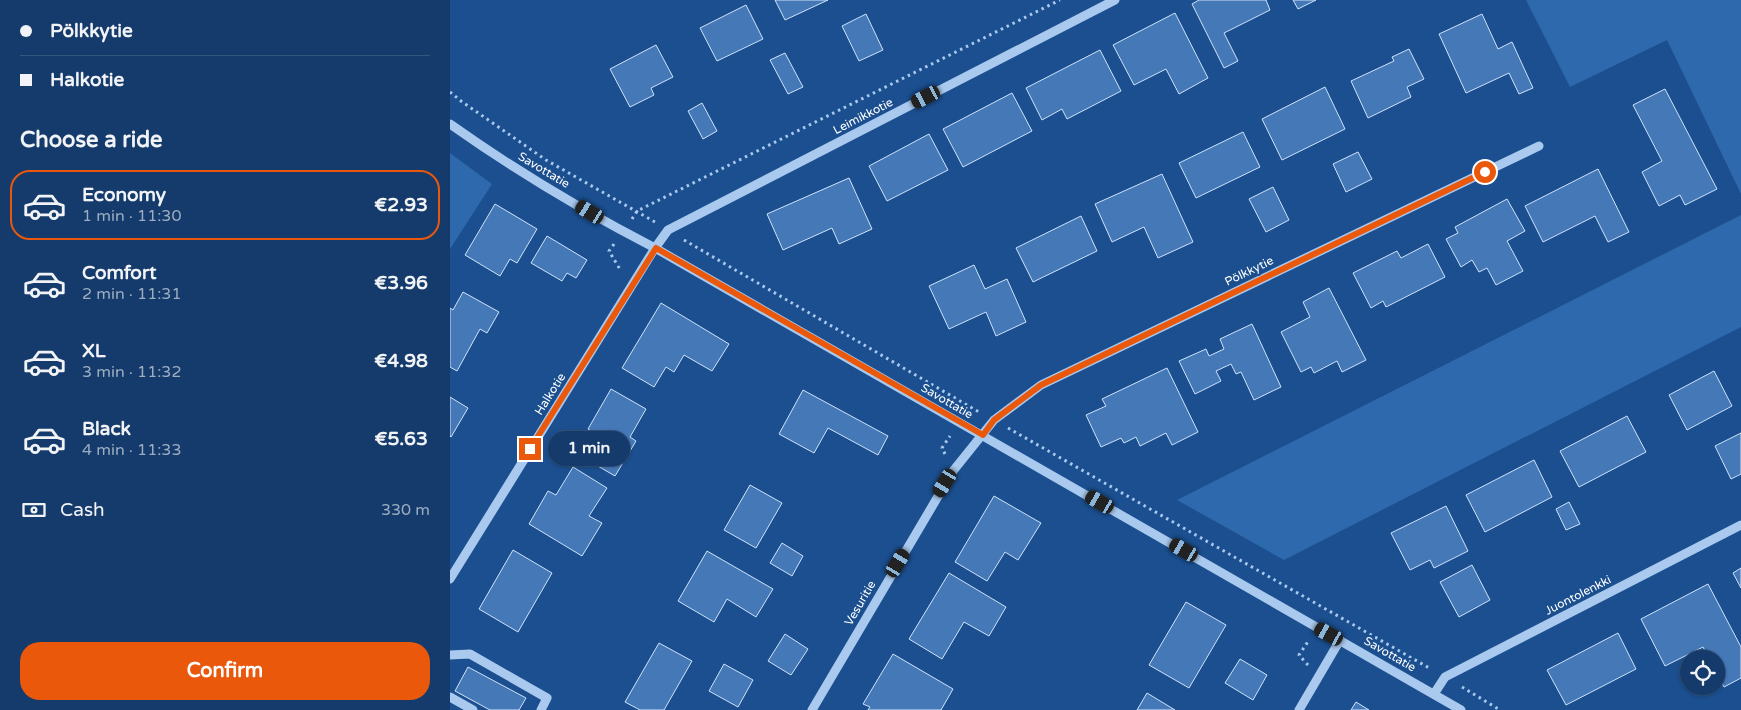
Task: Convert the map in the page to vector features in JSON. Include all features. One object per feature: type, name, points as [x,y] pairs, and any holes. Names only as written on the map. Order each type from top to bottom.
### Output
[{"type":"street","name":"Leimikkotie","points":[[656,248],[668,230],[1115,0]]},
{"type":"street","name":"Savottatie","points":[[450,124],[499,158],[623,232],[656,248],[1461,710]]},
{"type":"street","name":"Pölkkytie","points":[[983,435],[994,420],[1041,385],[1538,146]]},
{"type":"street","name":"Halkotie","points":[[450,579],[656,248]]},
{"type":"street","name":"Vesuritie","points":[[812,710],[953,470],[983,435]]},
{"type":"street","name":"Juontolenkki","points":[[1434,694],[1445,678],[1741,525]]},
{"type":"street","points":[[1299,710],[1340,640]]},
{"type":"street","points":[[450,655],[470,654],[547,698],[540,710]]},
{"type":"street","points":[[450,697],[474,710]]},
{"type":"path","points":[[637,211],[1060,0]]},
{"type":"path","points":[[450,92],[461,102],[546,160],[1500,710]]},
{"type":"shaded area","points":[[1526,0],[1741,0],[1741,194],[1667,40],[1570,87]]},
{"type":"shaded area","points":[[450,153],[492,184],[450,249]]},
{"type":"shaded area","points":[[1741,215],[1741,327],[1284,560],[1177,500]]},
{"type":"building","points":[[775,0],[828,0],[785,20]]},
{"type":"building","points":[[1199,0],[1266,0],[1270,10],[1224,33],[1238,61],[1224,68],[1192,4]]},
{"type":"building","points":[[1293,0],[1316,0],[1298,9]]},
{"type":"building","points":[[746,5],[763,39],[717,61],[700,28]]},
{"type":"building","points":[[1175,13],[1208,78],[1179,94],[1166,69],[1134,85],[1113,45]]},
{"type":"building","points":[[866,14],[883,50],[859,61],[842,26]]},
{"type":"building","points":[[1482,14],[1498,49],[1512,42],[1533,88],[1519,94],[1509,73],[1466,93],[1439,34]]},
{"type":"building","points":[[656,45],[673,77],[651,88],[654,95],[630,107],[610,69]]},
{"type":"building","points":[[1409,49],[1424,79],[1407,87],[1411,97],[1368,118],[1351,81],[1394,61],[1392,57]]},
{"type":"building","points":[[1100,50],[1121,91],[1067,119],[1062,109],[1042,120],[1026,88]]},
{"type":"building","points":[[785,53],[803,87],[788,94],[770,60]]},
{"type":"building","points":[[1325,87],[1345,129],[1282,160],[1262,119]]},
{"type":"building","points":[[1665,89],[1717,189],[1685,205],[1680,195],[1659,206],[1642,172],[1662,161],[1633,105]]},
{"type":"building","points":[[1012,93],[1032,131],[963,167],[943,129]]},
{"type":"building","points":[[702,103],[717,131],[703,139],[688,111]]},
{"type":"building","points":[[1243,132],[1260,167],[1196,198],[1179,163]]},
{"type":"building","points":[[929,134],[948,170],[887,201],[869,166]]},
{"type":"building","points":[[1358,152],[1372,179],[1346,192],[1333,164]]},
{"type":"building","points":[[1598,169],[1629,232],[1608,242],[1595,216],[1543,242],[1525,206]]},
{"type":"building","points":[[1162,174],[1193,242],[1158,258],[1144,227],[1112,242],[1095,204]]},
{"type":"building","points":[[849,178],[872,229],[839,244],[832,228],[783,250],[767,214]]},
{"type":"building","points":[[1273,187],[1289,220],[1266,232],[1249,199]]},
{"type":"building","points":[[1507,199],[1525,231],[1507,241],[1523,271],[1496,285],[1487,268],[1479,272],[1472,260],[1461,267],[1446,239],[1458,233],[1455,227]]},
{"type":"building","points":[[495,204],[537,229],[517,263],[510,259],[500,276],[465,255]]},
{"type":"building","points":[[1081,216],[1097,251],[1033,282],[1016,248]]},
{"type":"building","points":[[547,236],[587,260],[576,278],[567,273],[562,281],[531,263]]},
{"type":"building","points":[[1428,244],[1445,277],[1386,307],[1383,301],[1371,308],[1353,273],[1397,251],[1401,258]]},
{"type":"building","points":[[974,265],[985,289],[1007,279],[1026,322],[996,336],[986,312],[949,329],[929,286]]},
{"type":"building","points":[[1329,288],[1366,360],[1342,372],[1337,361],[1314,373],[1311,367],[1301,372],[1281,332],[1310,317],[1303,302]]},
{"type":"building","points":[[463,292],[499,312],[487,333],[480,329],[457,371],[450,367],[450,308],[453,310]]},
{"type":"building","points":[[661,303],[729,344],[712,371],[684,355],[674,372],[666,367],[654,387],[622,368]]},
{"type":"building","points":[[1252,324],[1281,387],[1254,400],[1241,372],[1236,374],[1231,364],[1216,371],[1221,381],[1195,394],[1179,361],[1206,349],[1209,356],[1224,349],[1220,339]]},
{"type":"building","points":[[1167,368],[1198,432],[1172,445],[1166,433],[1140,446],[1136,437],[1124,443],[1121,438],[1101,447],[1086,415],[1106,406],[1102,399]]},
{"type":"building","points":[[1714,371],[1732,406],[1687,430],[1669,395]]},
{"type":"building","points":[[611,389],[646,409],[630,437],[636,441],[615,476],[591,462],[604,439],[588,429]]},
{"type":"building","points":[[803,390],[888,436],[878,455],[828,428],[814,453],[779,434]]},
{"type":"building","points":[[450,397],[468,408],[451,437],[450,436]]},
{"type":"building","points":[[1627,416],[1646,452],[1579,487],[1560,451]]},
{"type":"building","points":[[1741,433],[1741,474],[1731,479],[1715,446]]},
{"type":"building","points":[[1534,460],[1552,497],[1485,532],[1466,495]]},
{"type":"building","points":[[573,467],[607,488],[589,516],[602,523],[582,556],[529,524],[548,491],[556,495]]},
{"type":"building","points":[[750,485],[782,503],[756,548],[724,530]]},
{"type":"building","points":[[994,496],[1041,523],[1018,560],[1005,552],[987,581],[955,562]]},
{"type":"building","points":[[1569,502],[1580,524],[1566,530],[1556,509]]},
{"type":"building","points":[[1446,506],[1468,551],[1434,568],[1430,560],[1410,570],[1391,533]]},
{"type":"building","points":[[782,543],[803,556],[792,576],[770,563]]},
{"type":"building","points":[[513,550],[552,573],[518,632],[479,609]]},
{"type":"building","points":[[707,551],[773,589],[756,617],[727,599],[714,622],[678,601]]},
{"type":"building","points":[[1472,565],[1490,600],[1459,617],[1440,582]]},
{"type":"building","points":[[1741,568],[1741,588],[1733,573]]},
{"type":"building","points":[[949,573],[1006,607],[989,636],[964,622],[942,659],[909,639]]},
{"type":"building","points":[[1708,584],[1741,647],[1741,678],[1725,686],[1725,650],[1704,650],[1703,647],[1697,650],[1680,650],[1680,658],[1665,666],[1641,619]]},
{"type":"building","points":[[1186,602],[1226,625],[1189,688],[1149,665]]},
{"type":"building","points":[[1618,633],[1636,669],[1566,705],[1547,670]]},
{"type":"building","points":[[785,634],[808,649],[791,675],[768,661]]},
{"type":"building","points":[[659,643],[692,661],[664,710],[640,710],[625,702]]},
{"type":"building","points":[[893,654],[953,689],[941,710],[868,710],[870,707],[863,704]]},
{"type":"building","points":[[1240,659],[1267,675],[1253,700],[1225,683]]},
{"type":"building","points":[[724,664],[753,680],[738,707],[709,691]]},
{"type":"building","points":[[468,667],[526,698],[519,710],[490,710],[455,691]]},
{"type":"building","points":[[1147,693],[1175,710],[1137,710]]},
{"type":"building","points":[[1356,702],[1369,710],[1351,710]]},
{"type":"route","points":[[530,449],[656,248],[983,435],[994,420],[1041,385],[1485,172]]}]
